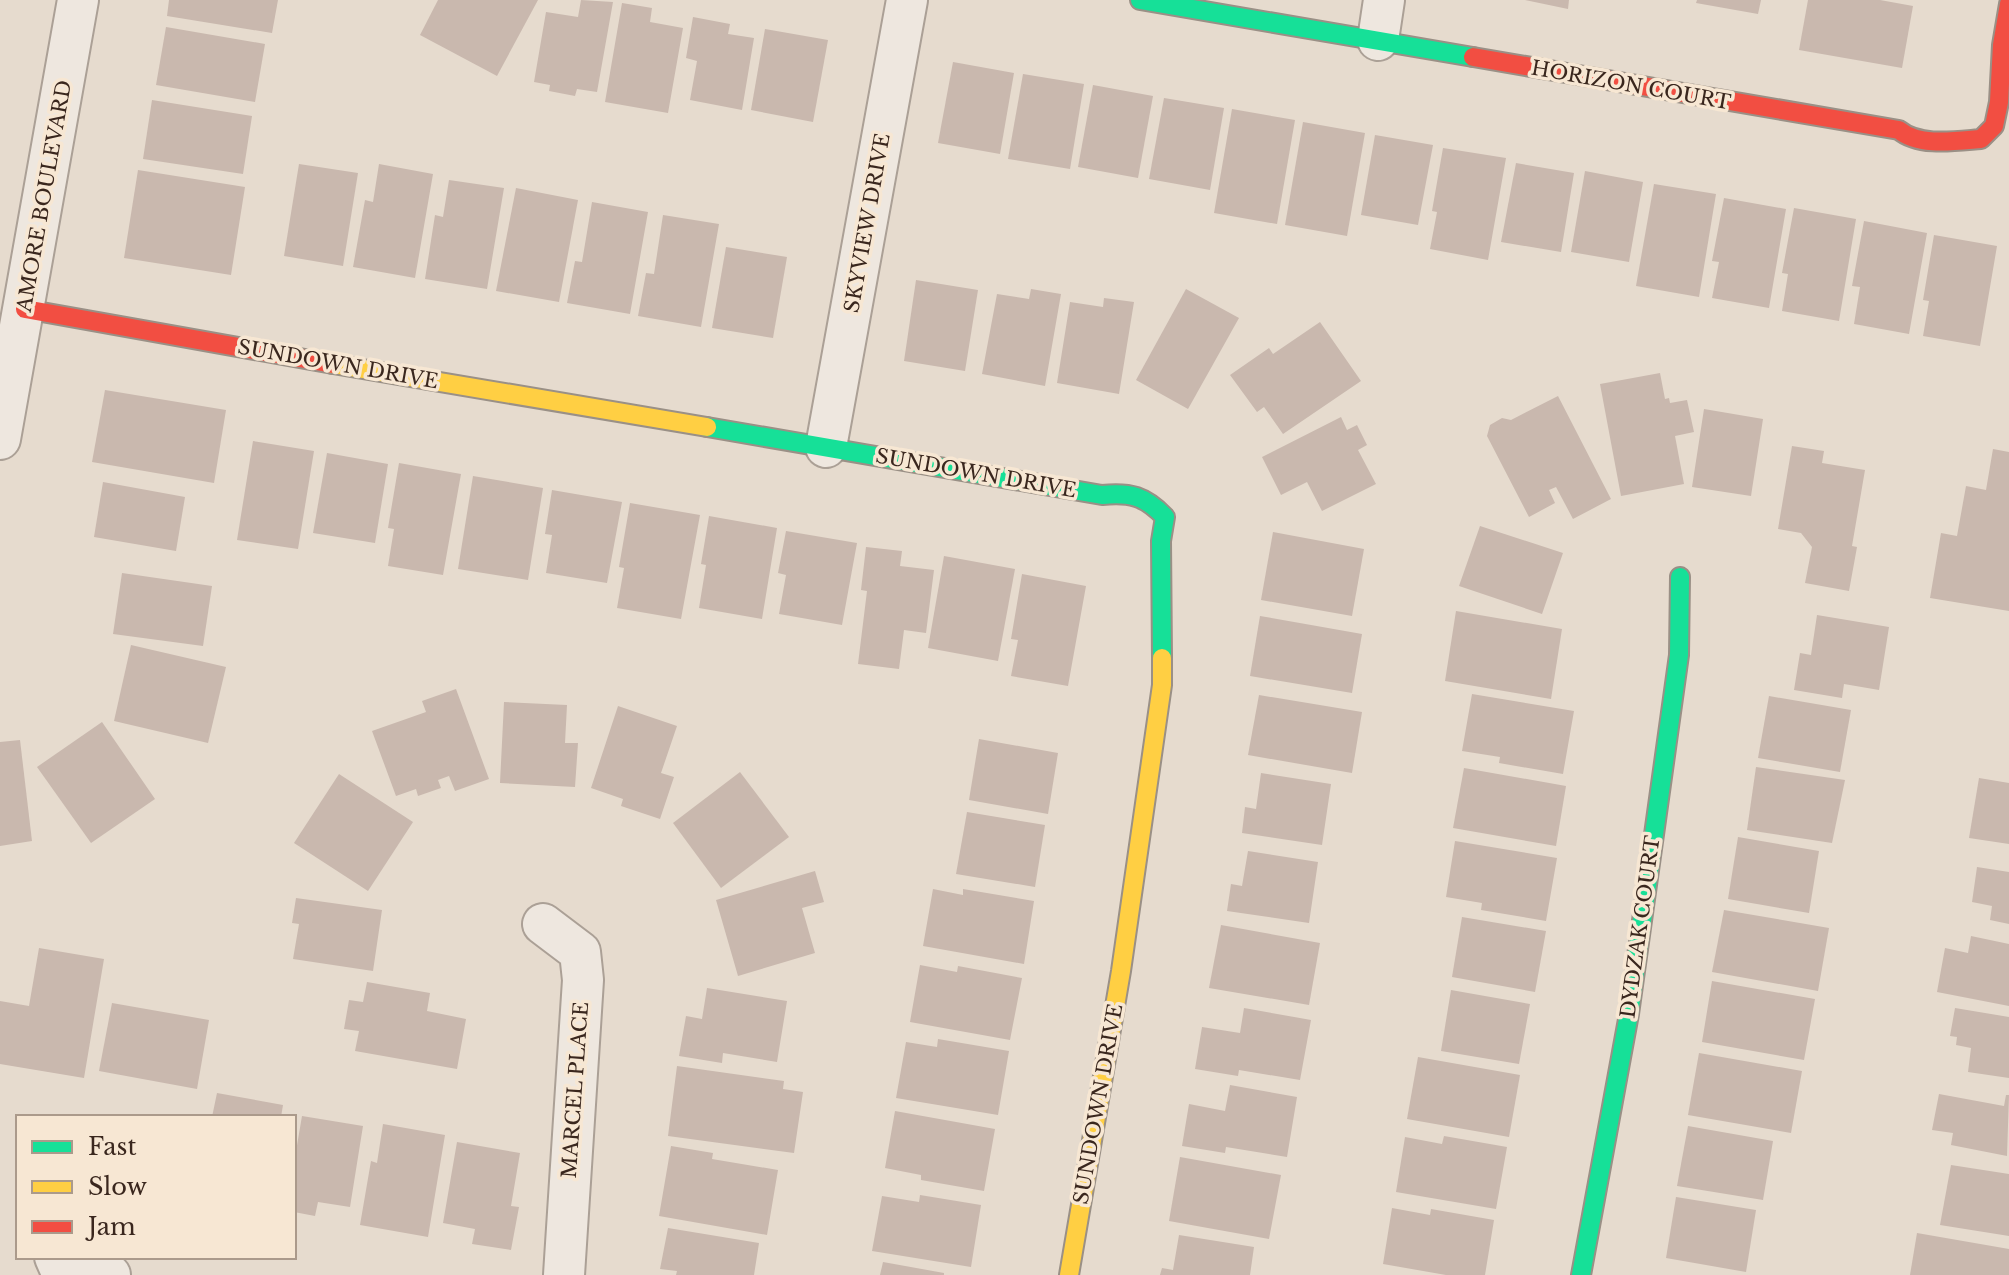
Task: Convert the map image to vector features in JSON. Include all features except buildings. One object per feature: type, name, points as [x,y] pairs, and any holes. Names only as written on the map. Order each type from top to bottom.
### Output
[{"type":"street","name":"AMORE BOULEVARD","points":[[0,439],[78,0]]},
{"type":"street","name":"SKYVIEW DRIVE","points":[[826,447],[907,0]]},
{"type":"street","name":"HORIZON COURT","points":[[1140,0],[1899,130],[1906,136],[1943,142],[1981,139],[1994,126],[2009,4]]},
{"type":"street","points":[[1378,40],[1384,0]]},
{"type":"street","name":"SUNDOWN DRIVE","points":[[25,309],[1102,495],[1131,491],[1150,501],[1165,517],[1161,541],[1162,685],[1121,971],[1069,1275]]},
{"type":"street","name":"DYDZAK COURT","points":[[1581,1275],[1629,1014],[1679,655],[1680,577]]},
{"type":"street","name":"MARCEL PLACE","points":[[543,924],[580,952],[583,980],[564,1275]]},
{"type":"street","points":[[90,1275],[110,1275]]},
{"type":"traffic: fast","points":[[1140,0],[1473,57]]},
{"type":"traffic: fast","points":[[707,427],[1102,495],[1129,495],[1144,500],[1165,517],[1161,541],[1162,658]]},
{"type":"traffic: fast","points":[[1581,1275],[1629,1014],[1679,655],[1680,577]]},
{"type":"traffic: slow","points":[[333,364],[707,427]]},
{"type":"traffic: slow","points":[[1069,1275],[1121,971],[1162,685],[1162,658]]},
{"type":"traffic: jam","points":[[1473,57],[1899,130],[1927,141],[1981,139],[1994,126],[1999,102],[2002,45],[2009,4]]},
{"type":"traffic: jam","points":[[25,309],[333,364]]}]
